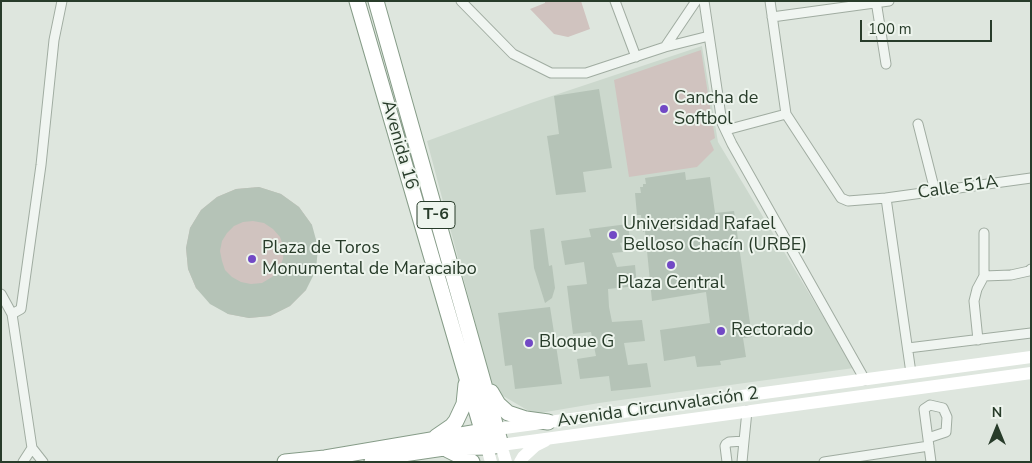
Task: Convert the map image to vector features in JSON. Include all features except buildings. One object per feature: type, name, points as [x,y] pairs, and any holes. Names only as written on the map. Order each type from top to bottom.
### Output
[{"type":"highway","name":"Avenida 16","points":[[358,1],[466,375],[490,430]]},
{"type":"highway","name":"Avenida 16","points":[[376,1],[481,374],[493,451]]},
{"type":"highway","points":[[481,374],[498,404],[508,413],[526,419],[548,422]]},
{"type":"highway","points":[[466,375],[466,392],[460,413],[439,444],[472,462]]},
{"type":"highway","name":"Avenida Circunvalación 2","points":[[372,462],[490,430]]},
{"type":"highway","name":"Avenida Circunvalación 2","points":[[285,462],[439,444],[493,451]]},
{"type":"main road","name":"Avenida Circunvalación 2","points":[[490,430],[1031,357]]},
{"type":"main road","name":"Avenida Circunvalación 2","points":[[493,451],[550,438],[1031,372]]},
{"type":"main road","points":[[520,462],[535,446],[550,438]]},
{"type":"main road","name":"Avenida 16","points":[[493,451],[506,462]]},
{"type":"street","points":[[12,314],[22,309],[54,40],[62,1]]},
{"type":"street","points":[[461,1],[513,54],[550,73],[586,73],[665,47],[709,36]]},
{"type":"street","points":[[615,1],[636,57]]},
{"type":"street","points":[[665,47],[696,1]]},
{"type":"street","points":[[704,1],[722,123],[865,380]]},
{"type":"street","points":[[726,130],[786,114],[770,1]]},
{"type":"street","points":[[772,17],[889,1]]},
{"type":"street","points":[[876,2],[886,64]]},
{"type":"street","name":"Calle 51A","points":[[786,114],[841,198],[848,201],[886,198],[1031,178]]},
{"type":"street","points":[[918,124],[935,191]]},
{"type":"street","points":[[886,198],[911,373]]},
{"type":"street","points":[[978,340],[974,301],[977,288],[984,276],[984,233]]},
{"type":"street","points":[[984,276],[1011,275],[1030,271]]},
{"type":"street","points":[[1,294],[12,314],[32,448],[43,462]]},
{"type":"street","points":[[908,348],[1031,333]]},
{"type":"street","points":[[742,462],[747,411]]},
{"type":"street","points":[[727,462],[724,446],[729,442],[744,441]]},
{"type":"street","points":[[824,462],[928,442],[931,462]]},
{"type":"street","points":[[23,462],[32,448]]},
{"type":"shaded area","points":[[545,1],[581,1],[590,29],[568,37],[554,34],[530,9],[545,3]]},
{"type":"shaded area","name":"Universidad Rafael Belloso Chacín (URBE)","points":[[702,46],[718,142],[854,368],[599,403],[534,414],[493,390],[427,141],[531,103]]},
{"type":"shaded area","name":"Cancha de Softbol","points":[[701,50],[715,138],[710,141],[714,150],[697,167],[629,177],[614,80]]},
{"type":"shaded area","name":"Plaza de Toros Monumental de Maracaibo","points":[[259,187],[281,194],[299,207],[312,225],[306,290],[290,306],[270,316],[249,318],[228,314],[196,288],[188,269],[186,248],[190,228],[201,210],[217,197],[236,189]]},
{"type":"place","name":"Cancha de Softbol","points":[[664,109]]},
{"type":"place","name":"Universidad Rafael Belloso Chacín (URBE)","points":[[613,235]]},
{"type":"place","name":"Plaza de Toros Monumental de Maracaibo","points":[[252,259]]},
{"type":"place","name":"Plaza Central","points":[[671,265]]},
{"type":"place","name":"Rectorado","points":[[721,331]]},
{"type":"place","name":"Bloque G","points":[[529,343]]}]
